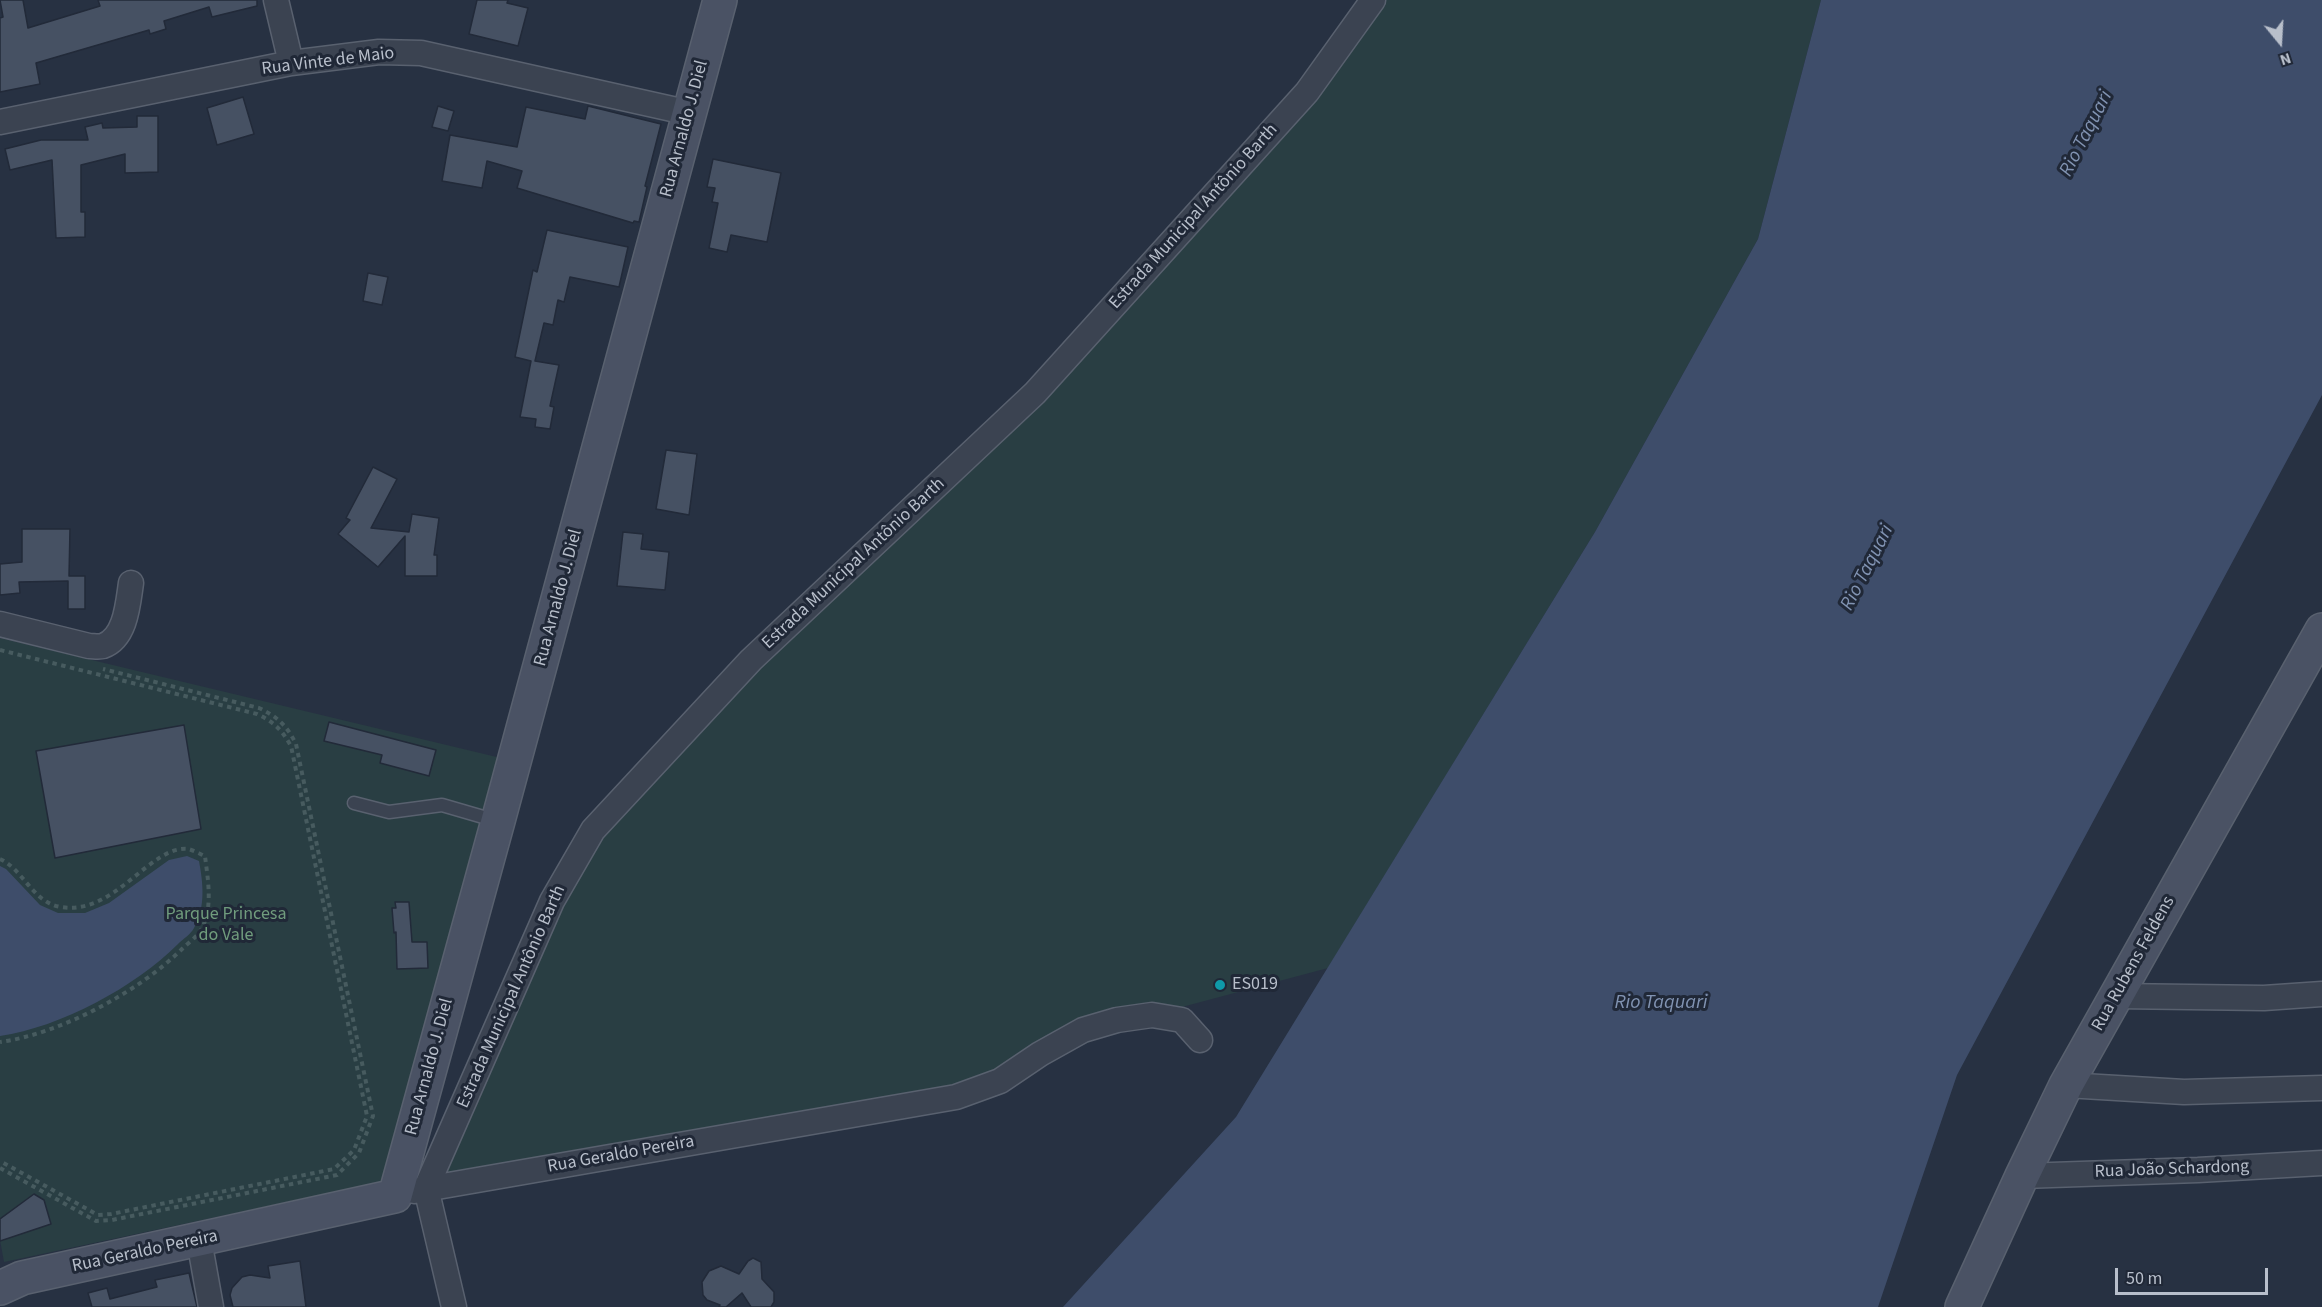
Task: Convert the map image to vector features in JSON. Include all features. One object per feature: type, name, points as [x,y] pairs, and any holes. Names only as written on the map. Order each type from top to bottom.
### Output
[{"type":"street","points":[[276,0],[291,63]]},
{"type":"street","name":"Rua Arnaldo J. Diel","points":[[395,1196],[720,0]]},
{"type":"street","name":"Estrada Municipal Antônio Barth","points":[[426,1188],[552,901],[594,830],[751,660],[1035,393],[1307,92],[1373,0]]},
{"type":"street","name":"Rua Vinte de Maio","points":[[0,122],[291,63],[379,52],[421,53],[690,113]]},
{"type":"street","points":[[0,624],[89,646],[102,646],[116,637],[126,612],[131,583]]},
{"type":"street","name":"Rua Rubens Feldens","points":[[1962,1307],[2066,1085],[2322,630]]},
{"type":"street","points":[[2116,996],[2264,998],[2322,994]]},
{"type":"street","name":"Rua Geraldo Pereira","points":[[7,1280],[199,1240],[426,1188],[956,1097],[1000,1081],[1040,1054],[1083,1030],[1117,1020],[1152,1015],[1182,1020],[1200,1040]]},
{"type":"street","points":[[2066,1085],[2184,1092],[2322,1088]]},
{"type":"street","name":"Rua João Schardong","points":[[2022,1176],[2322,1163]]},
{"type":"street","points":[[426,1188],[454,1307]]},
{"type":"street","points":[[199,1240],[211,1307]]},
{"type":"lane","points":[[354,803],[389,812],[442,805],[498,821]]},
{"type":"path","points":[[0,650],[257,714],[272,721],[283,731],[291,746],[367,1116],[354,1150],[334,1169],[111,1214],[98,1215],[0,1161]]},
{"type":"path","points":[[0,1168],[96,1221],[112,1220],[337,1175],[359,1153],[373,1116],[296,744],[288,728],[276,716],[259,708],[101,669]]},
{"type":"path","points":[[0,859],[10,863],[44,900],[60,907],[83,907],[106,898],[166,854],[187,849],[205,856],[209,905],[199,932],[173,958],[145,980],[77,1019],[0,1042]]},
{"type":"green space","points":[[1364,0],[1821,0],[1758,239],[1595,532],[1328,968],[1152,1015],[1000,1081],[426,1188],[593,830],[1035,393],[1307,92]]},
{"type":"green space","name":"Parque Princesa do Vale","points":[[0,638],[505,759],[391,1180],[4,1262],[0,1240]]},
{"type":"water","name":"Rio Taquari","points":[[1821,0],[2322,0],[2322,395],[1957,1075],[1878,1307],[1063,1307],[1236,1117],[1595,532],[1758,239]]},
{"type":"water","points":[[187,856],[199,861],[202,886],[202,903],[198,920],[189,934],[141,975],[96,1003],[48,1024],[0,1036],[0,866],[6,869],[40,905],[58,913],[85,913],[109,903],[169,860]]},
{"type":"building","points":[[0,0],[23,0],[28,28],[100,6],[98,0],[257,0],[257,6],[212,17],[209,7],[164,21],[166,29],[150,34],[149,30],[36,63],[40,84],[0,92],[0,18],[3,17]]},
{"type":"building","points":[[477,0],[508,0],[507,3],[528,8],[518,46],[469,34]]},
{"type":"building","points":[[243,97],[254,134],[217,145],[207,108]]},
{"type":"building","points":[[438,106],[454,111],[448,131],[432,127]]},
{"type":"building","points":[[588,106],[661,124],[645,186],[647,187],[639,222],[634,221],[633,223],[517,188],[522,171],[487,161],[482,188],[442,181],[450,135],[517,147],[526,107],[585,119]]},
{"type":"building","points":[[137,116],[158,116],[158,172],[125,173],[125,154],[81,165],[81,212],[85,212],[85,237],[56,238],[52,160],[10,170],[5,149],[41,140],[88,140],[85,127],[102,123],[103,128],[137,127]]},
{"type":"building","points":[[713,159],[781,173],[767,242],[731,235],[727,252],[709,248],[718,203],[712,202],[715,188],[707,187]]},
{"type":"building","points":[[547,230],[628,247],[619,287],[570,277],[564,302],[558,300],[553,325],[544,323],[535,361],[559,365],[550,406],[554,407],[550,429],[535,427],[536,419],[520,417],[531,361],[515,357],[533,270],[537,272]]},
{"type":"building","points":[[368,273],[388,277],[382,305],[363,301]]},
{"type":"building","points":[[666,450],[697,454],[689,515],[656,509]]},
{"type":"building","points":[[373,467],[397,479],[371,528],[409,532],[412,514],[439,518],[434,555],[437,555],[437,576],[405,576],[405,536],[378,567],[338,534],[350,520],[346,518]]},
{"type":"building","points":[[22,529],[70,529],[69,576],[85,576],[85,609],[68,609],[68,581],[19,582],[20,593],[0,595],[0,564],[22,562]]},
{"type":"building","points":[[623,532],[643,534],[641,549],[669,552],[665,590],[617,586]]},
{"type":"building","points":[[329,722],[436,750],[429,776],[380,763],[382,755],[324,741]]},
{"type":"building","points":[[184,725],[201,829],[55,858],[36,751]]},
{"type":"building","points":[[395,902],[409,902],[412,942],[427,942],[428,968],[397,969],[396,932],[394,933],[392,908],[396,908]]},
{"type":"building","points":[[34,1194],[44,1200],[51,1224],[0,1241],[0,1219]]},
{"type":"building","points":[[753,1258],[761,1262],[762,1279],[774,1292],[774,1302],[771,1307],[751,1307],[742,1293],[726,1307],[719,1307],[720,1305],[707,1300],[703,1295],[702,1282],[709,1271],[721,1266],[739,1274]]},
{"type":"building","points":[[300,1261],[306,1307],[233,1307],[230,1295],[232,1288],[242,1277],[250,1275],[270,1278],[268,1266]]},
{"type":"building","points":[[189,1273],[197,1307],[92,1307],[88,1293],[107,1288],[110,1299],[157,1287],[155,1280]]},
{"type":"place","name":"ES019","points":[[1220,985]]}]
